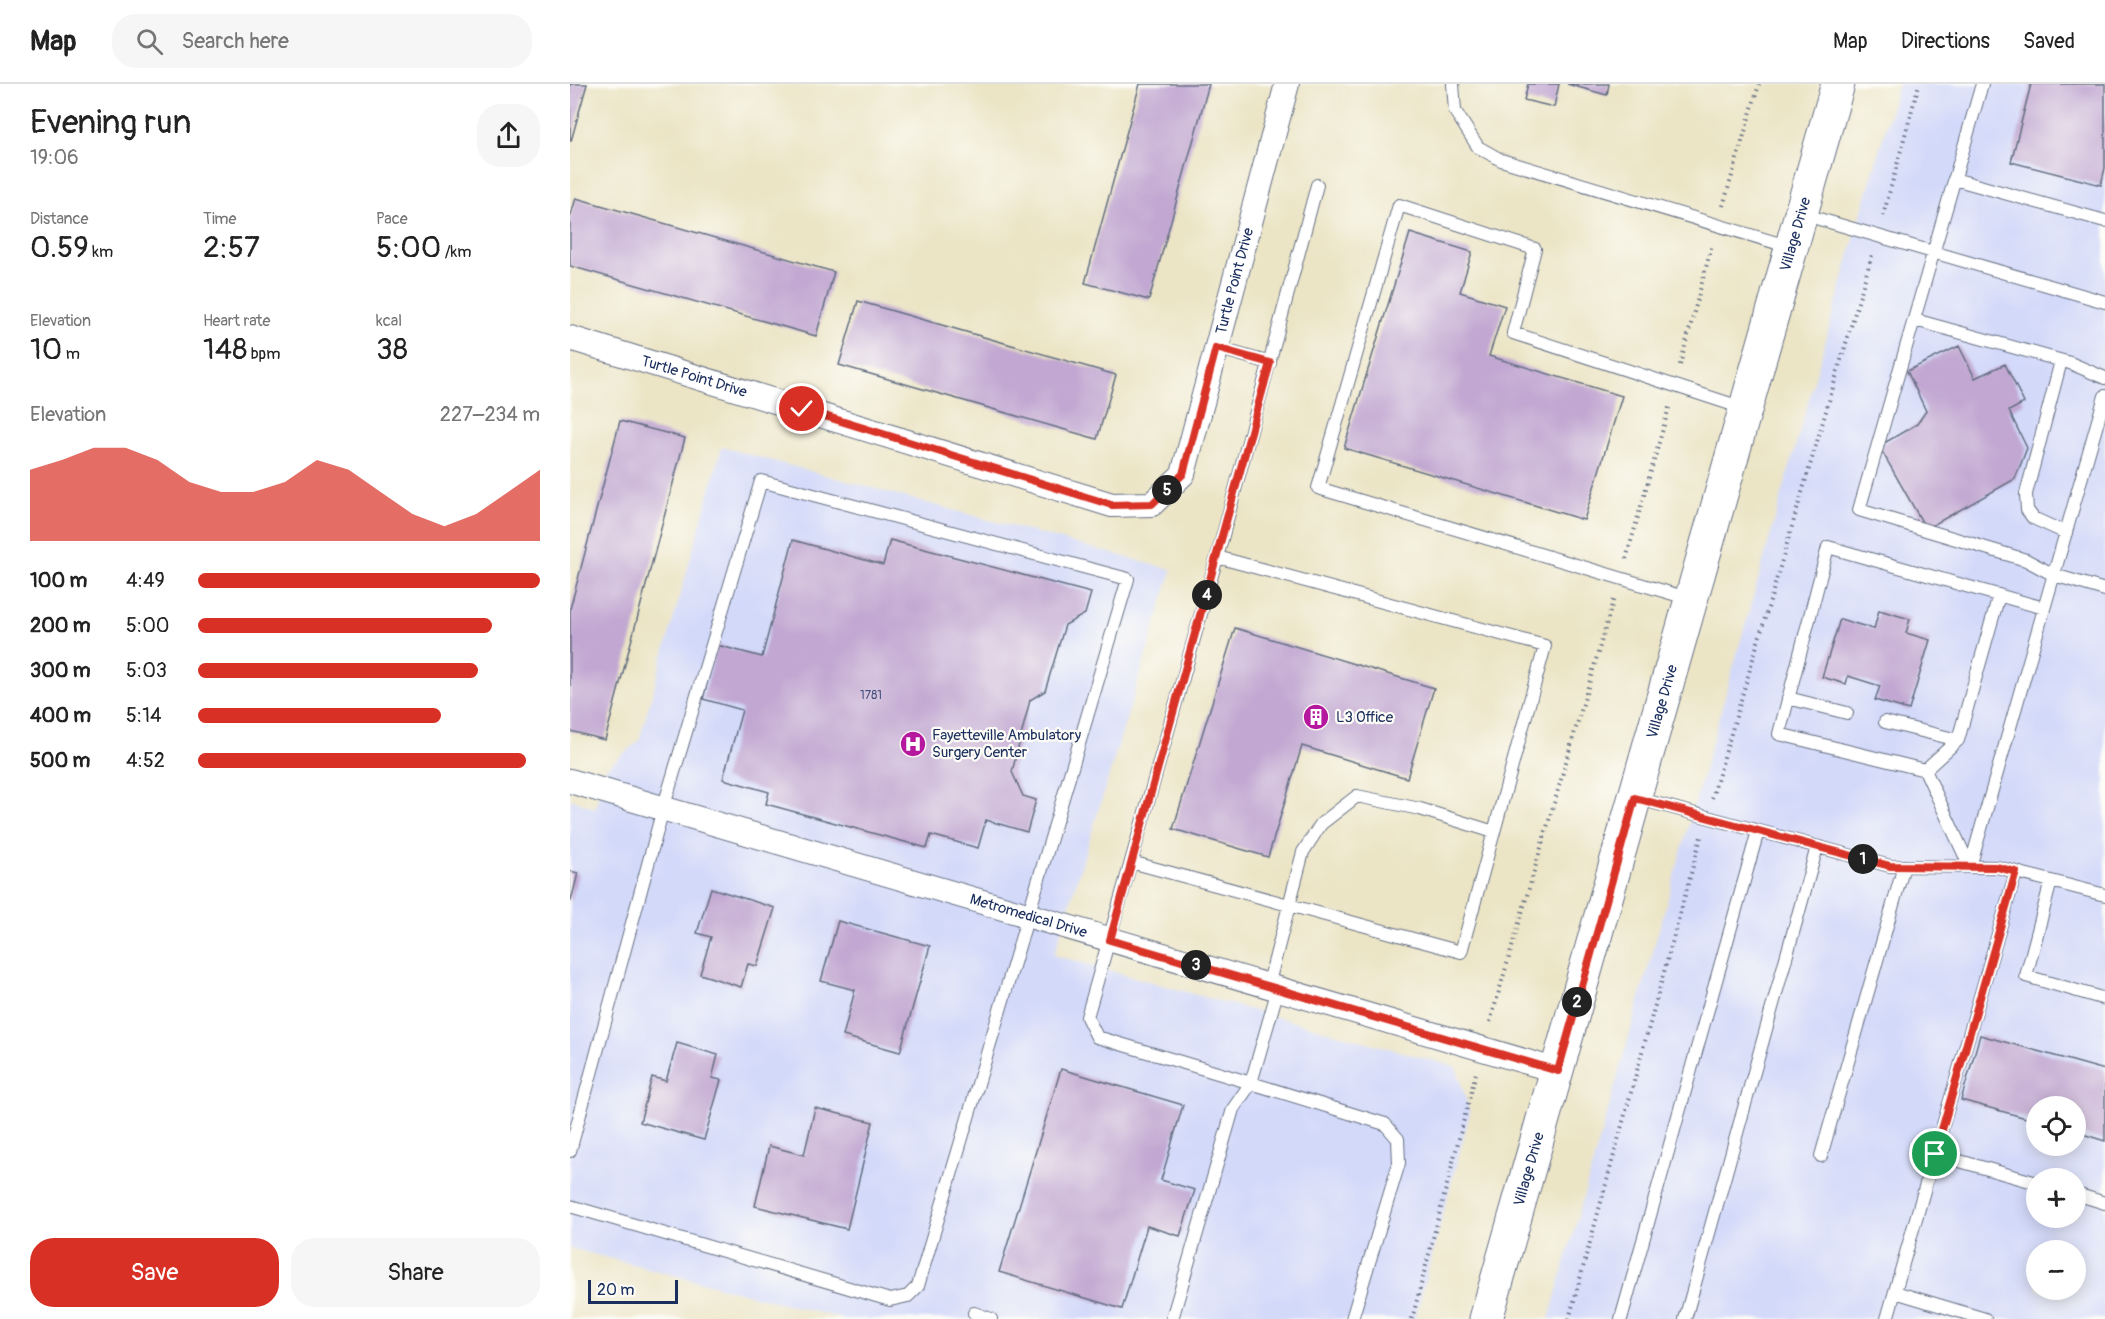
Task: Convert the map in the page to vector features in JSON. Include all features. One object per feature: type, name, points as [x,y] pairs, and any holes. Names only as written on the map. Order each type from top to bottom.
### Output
[{"type":"main road","name":"Village Drive","points":[[1486,1319],[1838,84]]},
{"type":"street","name":"Turtle Point Drive","points":[[570,338],[1112,505],[1152,504],[1183,474],[1287,84]]},
{"type":"street","name":"Metromedical Drive","points":[[570,782],[1558,1071]]},
{"type":"lane","points":[[1453,84],[1455,111],[1478,147],[1501,160],[1792,247]]},
{"type":"lane","points":[[1982,84],[1859,510],[2026,560],[2054,575],[2105,590]]},
{"type":"lane","points":[[1954,179],[2105,221]]},
{"type":"lane","points":[[1317,185],[1218,557],[1087,1017],[1097,1037],[1385,1124],[1398,1139],[1399,1163],[1352,1319]]},
{"type":"lane","points":[[1692,600],[1318,488],[1399,206],[1535,249],[1513,333],[1747,409]]},
{"type":"lane","points":[[1801,213],[2105,303]]},
{"type":"lane","points":[[1915,320],[2061,361],[2105,378]]},
{"type":"lane","points":[[1216,348],[1270,363]]},
{"type":"lane","points":[[2061,361],[2026,495],[2027,510],[2033,518],[2066,533]]},
{"type":"lane","points":[[1970,867],[2105,396]]},
{"type":"lane","points":[[570,1151],[663,809],[761,481],[1128,579],[918,1286],[908,1296],[890,1300],[570,1206]]},
{"type":"lane","points":[[1925,770],[1779,734],[1828,547],[2044,608]]},
{"type":"lane","points":[[1131,862],[1461,952],[1545,646],[1218,557]]},
{"type":"lane","points":[[1925,770],[1958,740],[1999,596]]},
{"type":"lane","points":[[1788,698],[1847,712]]},
{"type":"lane","points":[[1885,722],[1958,740]]},
{"type":"lane","points":[[1925,770],[1970,867]]},
{"type":"lane","points":[[1172,1319],[1233,1108],[1251,1083],[1303,852],[1321,824],[1357,796],[1420,808],[1494,832]]},
{"type":"lane","points":[[1635,798],[1890,866],[1997,867],[2105,895]]},
{"type":"lane","points":[[1621,1319],[1758,831]]},
{"type":"lane","points":[[1685,1319],[1817,847]]},
{"type":"lane","points":[[1821,1156],[1904,867]]},
{"type":"lane","points":[[1887,1319],[2016,872]]},
{"type":"lane","points":[[2051,881],[2026,976],[2105,999]]},
{"type":"lane","points":[[1935,1154],[2026,1180]]},
{"type":"lane","points":[[2086,1197],[2105,1203]]},
{"type":"lane","points":[[1895,1292],[1985,1319]]},
{"type":"lane","points":[[974,1313],[991,1319]]},
{"type":"path","points":[[1412,1319],[1482,1049],[1620,578],[1759,84]]},
{"type":"path","points":[[1569,1319],[1706,817],[1878,235],[1920,84]]},
{"type":"shaded area","points":[[1898,84],[2105,84],[2105,1319],[1549,1319]]},
{"type":"shaded area","points":[[722,447],[1172,570],[1054,955],[1456,1067],[1470,1113],[1415,1319],[843,1319],[570,1248],[570,799],[595,808],[605,769],[639,741]]},
{"type":"building","points":[[570,84],[587,84],[571,141],[570,141]]},
{"type":"building","points":[[1140,84],[1209,84],[1149,300],[1085,283]]},
{"type":"building","points":[[1528,84],[1559,84],[1554,107],[1524,100]]},
{"type":"building","points":[[1567,84],[1609,84],[1607,95]]},
{"type":"building","points":[[2031,84],[2105,84],[2105,168],[2101,185],[2011,162]]},
{"type":"building","points":[[576,198],[834,272],[816,336],[570,266],[570,218]]},
{"type":"building","points":[[1410,233],[1472,252],[1460,292],[1505,306],[1489,356],[1622,396],[1584,520],[1344,448]]},
{"type":"building","points":[[858,301],[1116,375],[1097,439],[839,365]]},
{"type":"building","points":[[1959,346],[1975,378],[2005,364],[2024,403],[2009,411],[2027,448],[2015,479],[1926,529],[1879,446],[1917,424],[1926,411],[1907,371]]},
{"type":"building","points":[[620,421],[685,438],[605,740],[570,731],[570,609]]},
{"type":"building","points":[[793,540],[883,565],[890,540],[1091,593],[1085,614],[1065,625],[1045,691],[1030,700],[1012,772],[1023,796],[1036,800],[1027,832],[986,820],[978,848],[931,835],[927,848],[766,804],[769,792],[723,779],[742,710],[703,699],[717,645],[762,657]]},
{"type":"building","points":[[1879,610],[1910,619],[1906,633],[1930,640],[1909,710],[1875,700],[1880,686],[1848,676],[1846,684],[1822,677],[1840,619],[1874,629]]},
{"type":"building","name":"L3 Office","points":[[1235,628],[1434,688],[1407,778],[1302,746],[1268,857],[1173,829]]},
{"type":"building","points":[[570,871],[578,873],[571,901],[570,901]]},
{"type":"building","points":[[711,888],[775,908],[757,966],[748,964],[741,987],[700,974],[711,937],[697,933]]},
{"type":"building","points":[[838,921],[930,946],[900,1052],[843,1036],[855,990],[821,981]]},
{"type":"building","points":[[1980,1035],[2105,1070],[2105,1141],[2086,1135],[2086,1096],[2026,1096],[2026,1118],[1961,1100]]},
{"type":"building","points":[[677,1043],[718,1055],[712,1078],[721,1080],[704,1140],[640,1122],[652,1077],[666,1081]]},
{"type":"building","points":[[1061,1069],[1183,1105],[1161,1180],[1195,1190],[1180,1236],[1147,1226],[1122,1309],[999,1272]]},
{"type":"building","points":[[815,1108],[873,1122],[847,1229],[755,1206],[769,1146],[804,1155]]},
{"type":"place","name":"L3 Office","points":[[1316,717]]},
{"type":"place","name":"Fayetteville Ambulatory Surgery Center","points":[[913,744]]},
{"type":"route","points":[[802,409],[1112,505],[1152,504],[1183,474],[1216,348],[1270,363],[1110,940],[1558,1071],[1635,798],[1890,866],[1997,867],[2016,872],[1935,1154]]}]
